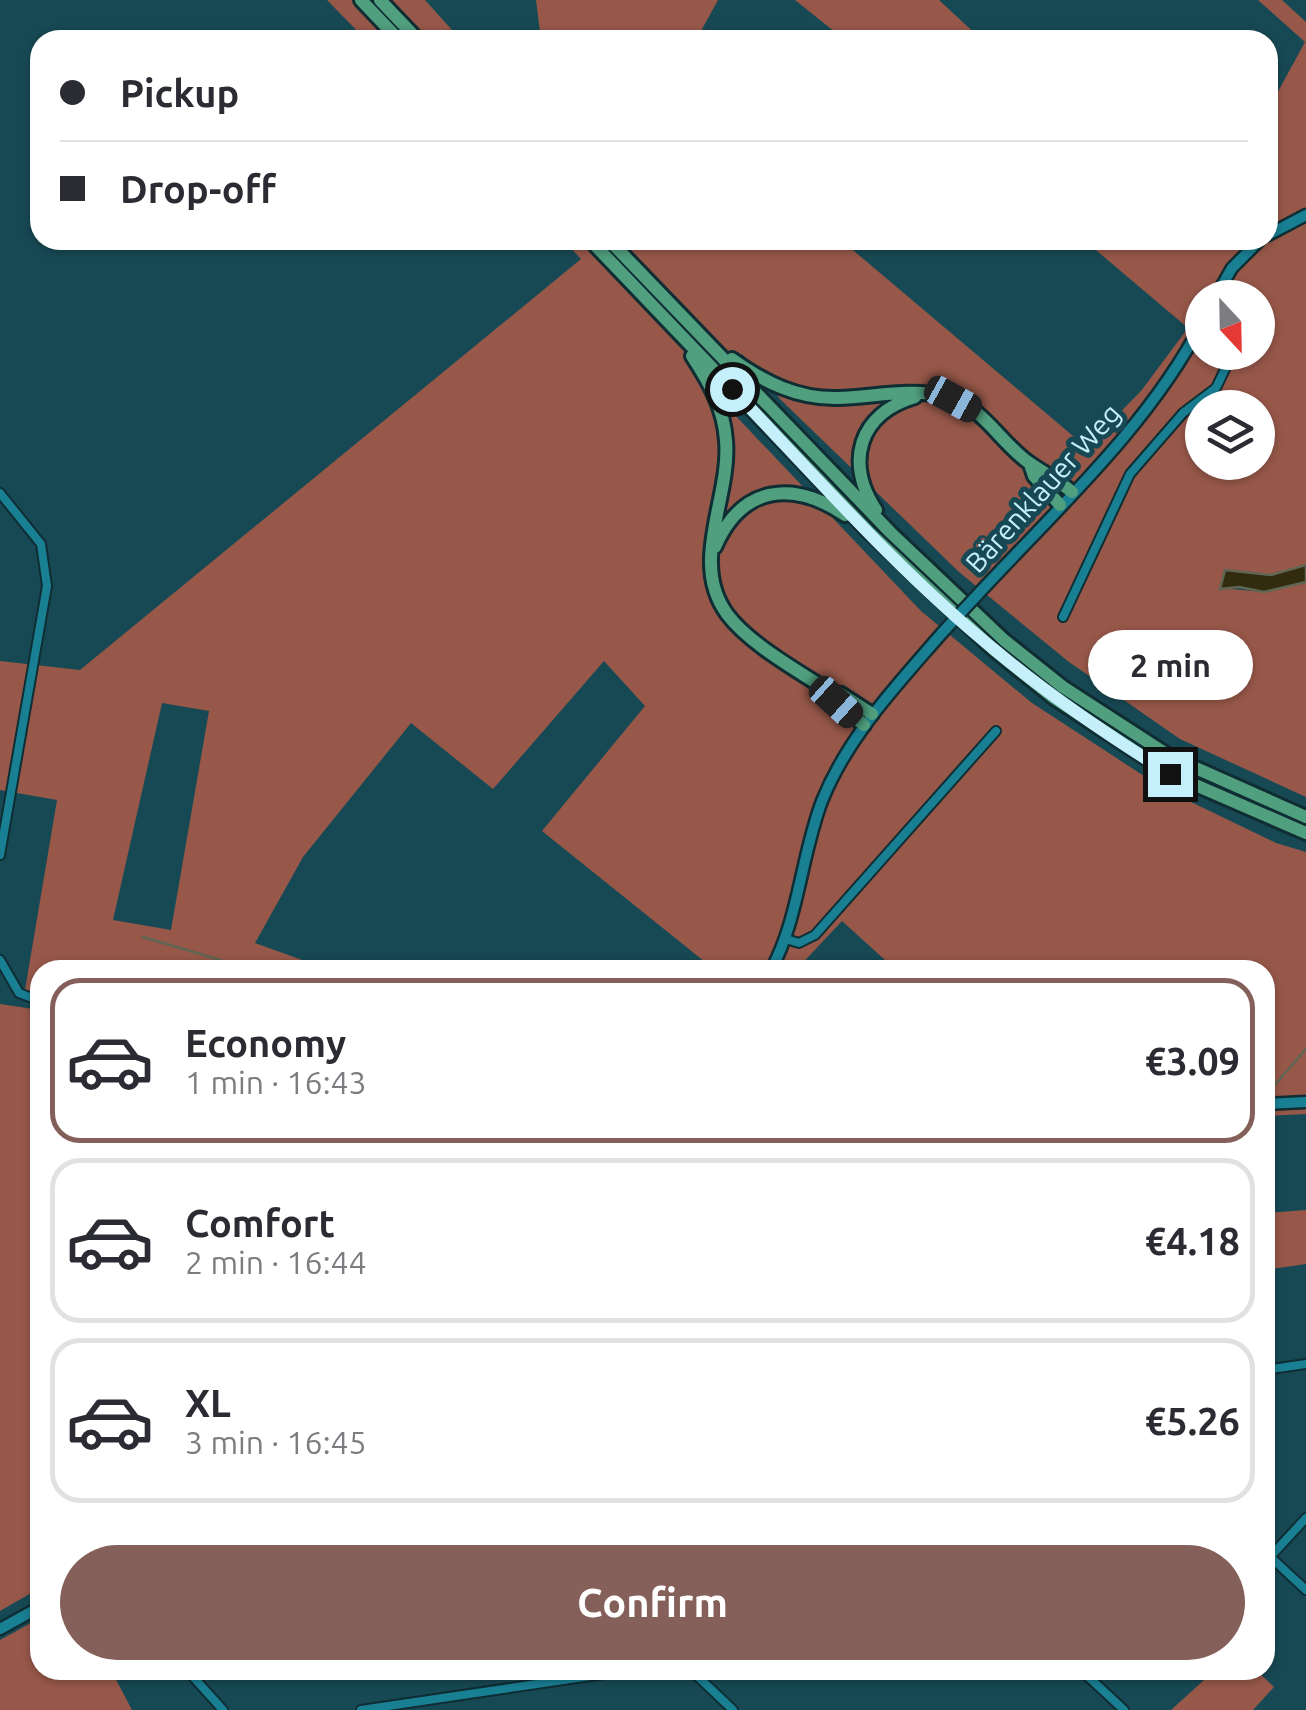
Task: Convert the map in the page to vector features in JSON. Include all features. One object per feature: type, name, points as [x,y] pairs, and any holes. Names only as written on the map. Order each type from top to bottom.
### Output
[{"type":"highway","points":[[361,0],[390,30]]},
{"type":"highway","points":[[380,0],[408,30]]},
{"type":"highway","points":[[600,250],[868,531],[993,649],[1054,698],[1170,774],[1306,833]]},
{"type":"highway","points":[[619,250],[890,534],[1004,640],[1063,687],[1171,757],[1306,817]]},
{"type":"highway","points":[[678,332],[708,380],[723,419],[726,463],[712,578],[728,615],[744,632],[832,693],[836,702],[868,720]]},
{"type":"highway","points":[[702,337],[751,373],[789,391],[836,398],[896,393],[944,396],[972,410],[1030,464],[1072,492]]},
{"type":"highway","points":[[890,534],[861,482],[858,462],[863,440],[872,422],[889,407],[931,394]]},
{"type":"highway","points":[[1030,464],[1034,476],[1060,505]]},
{"type":"highway","points":[[712,554],[720,536],[742,508],[776,493],[794,492],[816,498],[868,531]]},
{"type":"street","points":[[1278,230],[1306,215]]},
{"type":"street","points":[[1226,280],[1250,250]]},
{"type":"street","name":"Bärenklauer Weg","points":[[777,960],[786,939],[823,799],[868,720],[1072,492],[1164,384],[1185,352]]},
{"type":"street","name":"Bärenklauer Weg","points":[[1063,617],[1130,474],[1183,413],[1216,388],[1225,370]]},
{"type":"street","points":[[0,493],[41,544],[47,586],[0,856]]},
{"type":"street","points":[[786,939],[799,943],[815,935],[996,731]]},
{"type":"street","points":[[0,960],[19,992],[30,996]]},
{"type":"street","points":[[1275,1104],[1306,1102]]},
{"type":"street","points":[[1275,1369],[1306,1364]]},
{"type":"street","points":[[1275,1547],[1306,1518]]},
{"type":"street","points":[[1275,1561],[1306,1590]]},
{"type":"street","points":[[0,1629],[30,1612]]},
{"type":"street","points":[[196,1680],[223,1710]]},
{"type":"street","points":[[361,1710],[564,1680]]},
{"type":"street","points":[[702,1680],[733,1710]]},
{"type":"street","points":[[1092,1680],[1124,1710]]},
{"type":"shaded area","points":[[327,0],[425,0],[452,30],[356,30]]},
{"type":"shaded area","points":[[536,0],[718,0],[702,30],[540,30]]},
{"type":"shaded area","points":[[795,0],[939,0],[971,30],[832,30]]},
{"type":"shaded area","points":[[1258,0],[1282,0],[1306,22],[1306,565],[1271,575],[1226,570],[1220,588],[1264,592],[1306,582],[1306,797],[1180,739],[1069,662],[959,572],[781,400],[742,354],[704,389],[733,413],[921,611],[1032,703],[1164,789],[1276,843],[1306,852],[1306,1114],[1275,1116],[1275,960],[885,960],[842,921],[805,960],[703,960],[542,831],[645,706],[604,661],[493,789],[411,723],[303,857],[255,943],[302,960],[30,960],[57,800],[0,790],[0,661],[80,670],[581,259],[572,250],[853,250],[1086,447],[1141,391],[1185,332],[1185,370],[1275,370],[1275,280],[1185,280],[1185,325],[1096,250],[1278,250],[1278,92],[1305,42]],"holes":[[[162,703],[209,711],[171,930],[113,920]]]},
{"type":"shaded area","points":[[1306,565],[1306,582],[1264,592],[1239,587],[1220,589],[1225,570],[1271,575]]},
{"type":"shaded area","points":[[30,960],[30,993],[25,990]]},
{"type":"shaded area","points":[[0,1004],[30,1008],[30,1594],[0,1611]]},
{"type":"shaded area","points":[[1306,1210],[1306,1264],[1275,1269],[1275,1212]]},
{"type":"shaded area","points":[[30,1624],[30,1680],[116,1680],[132,1710],[0,1710],[0,1640]]},
{"type":"shaded area","points":[[1204,1680],[1267,1680],[1274,1687],[1253,1710],[1171,1710]]},
{"type":"waterway","points":[[143,937],[220,960]]},
{"type":"waterway","points":[[1275,1085],[1306,1049]]},
{"type":"route","points":[[732,389],[932,594],[993,649],[1054,698],[1170,774]]}]
